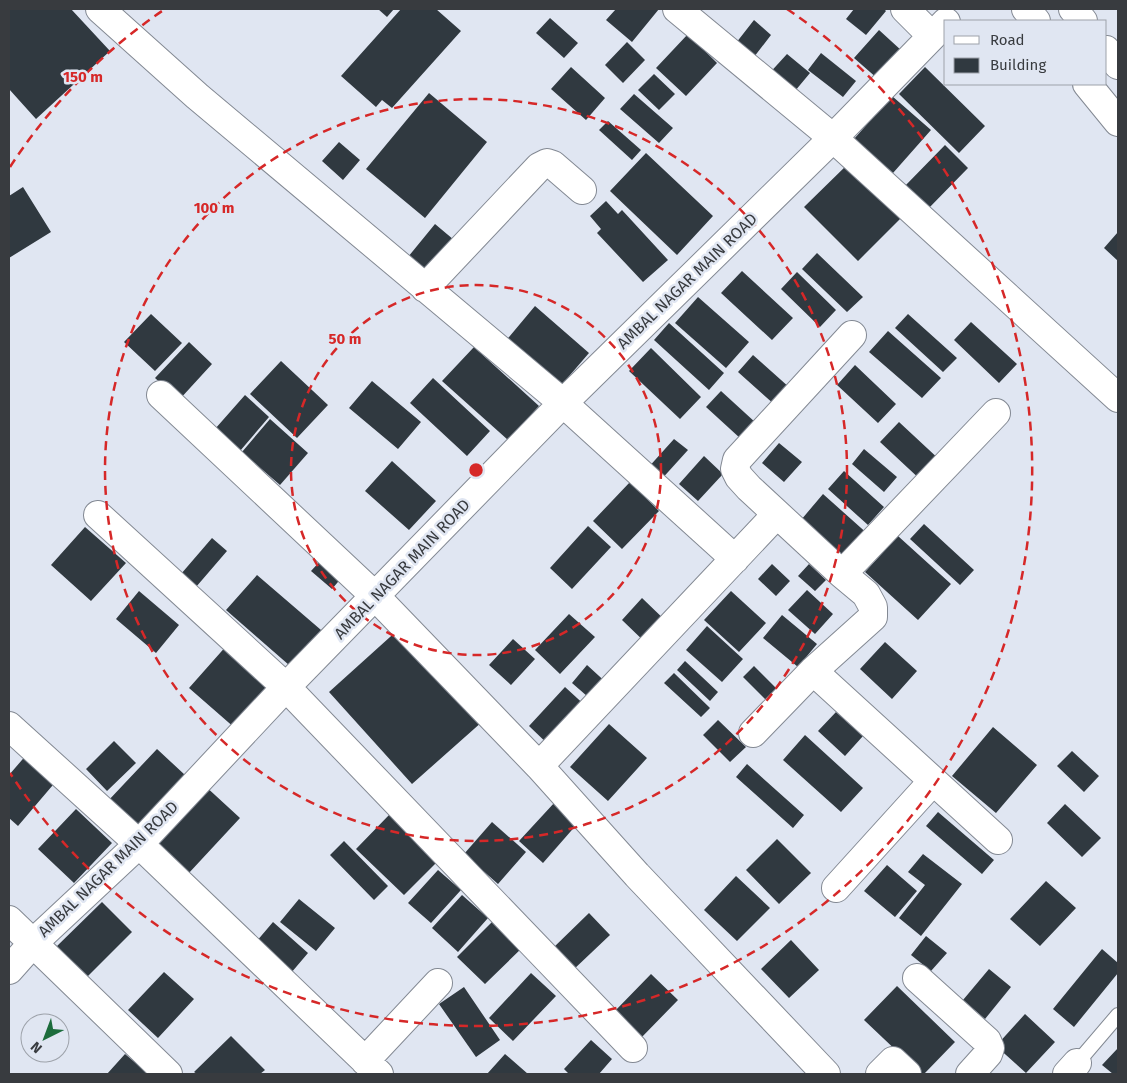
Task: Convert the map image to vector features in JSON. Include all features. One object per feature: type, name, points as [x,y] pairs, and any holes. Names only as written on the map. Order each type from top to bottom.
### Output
[{"type":"street","points":[[100,9],[197,96],[562,403],[735,559]]},
{"type":"street","points":[[677,9],[833,138],[1118,398]]},
{"type":"street","points":[[905,9],[941,26]]},
{"type":"street","name":"AMBAL NAGAR MAIN ROAD","points":[[947,20],[958,9]]},
{"type":"street","points":[[1026,9],[1035,20]]},
{"type":"street","points":[[1073,9],[1082,20]]},
{"type":"street","name":"AMBAL NAGAR MAIN ROAD","points":[[9,970],[33,943],[139,844],[286,687],[562,403],[833,138],[941,26]]},
{"type":"street","points":[[1107,51],[1118,65]]},
{"type":"street","points":[[1089,85],[1118,122]]},
{"type":"street","points":[[425,288],[539,168],[546,163],[554,164],[582,190]]},
{"type":"street","points":[[753,733],[813,671],[873,617],[873,607],[866,594],[777,514],[739,477],[735,469],[737,460],[852,335]]},
{"type":"street","points":[[161,394],[376,596],[539,766],[637,875],[826,1074]]},
{"type":"street","points":[[842,574],[996,414]]},
{"type":"street","points":[[539,766],[777,514]]},
{"type":"street","points":[[98,515],[286,687],[633,1048]]},
{"type":"street","points":[[813,671],[998,840]]},
{"type":"street","points":[[9,726],[139,844],[372,1068],[438,983]]},
{"type":"street","points":[[836,888],[933,781]]},
{"type":"street","points":[[9,920],[168,1074]]},
{"type":"street","points":[[917,978],[987,1041],[990,1048],[988,1054],[970,1074]]},
{"type":"street","points":[[880,1074],[893,1060],[907,1074]]},
{"type":"lane","points":[[1072,1068],[1118,1015]]},
{"type":"building","points":[[9,9],[71,9],[110,51],[36,119],[9,89]]},
{"type":"building","points":[[378,9],[394,9],[387,17]]},
{"type":"building","points":[[401,9],[436,9],[461,31],[392,108],[382,100],[376,107],[341,76]]},
{"type":"building","points":[[616,9],[659,9],[632,42],[606,20]]},
{"type":"building","points":[[854,9],[884,9],[886,11],[866,35],[846,19]]},
{"type":"building","points":[[550,18],[578,43],[564,58],[536,33]]},
{"type":"building","points":[[754,20],[771,35],[754,57],[736,43]]},
{"type":"building","points":[[879,30],[902,51],[878,79],[854,58]]},
{"type":"building","points":[[688,34],[717,63],[686,96],[656,68]]},
{"type":"building","points":[[627,42],[645,60],[623,83],[605,65]]},
{"type":"building","points":[[821,53],[856,81],[843,97],[808,70]]},
{"type":"building","points":[[787,54],[810,73],[790,97],[766,77]]},
{"type":"building","points":[[571,67],[605,98],[586,120],[551,89]]},
{"type":"building","points":[[925,67],[985,126],[959,153],[899,94]]},
{"type":"building","points":[[654,74],[675,94],[659,110],[638,90]]},
{"type":"building","points":[[429,93],[487,142],[425,218],[366,169]]},
{"type":"building","points":[[634,94],[673,128],[659,143],[620,109]]},
{"type":"building","points":[[892,96],[931,130],[893,173],[854,139]]},
{"type":"building","points":[[608,121],[641,150],[632,160],[599,130]]},
{"type":"building","points":[[339,142],[360,160],[343,180],[322,161]]},
{"type":"building","points":[[945,145],[968,168],[927,210],[904,187]]},
{"type":"building","points":[[646,153],[713,216],[677,255],[610,191]]},
{"type":"building","points":[[850,162],[904,215],[858,261],[804,207]]},
{"type":"building","points":[[23,187],[51,232],[9,258],[9,196]]},
{"type":"building","points":[[606,201],[618,214],[622,210],[668,260],[643,282],[597,233],[601,229],[590,216]]},
{"type":"building","points":[[435,224],[460,245],[431,277],[408,257]]},
{"type":"building","points":[[1118,232],[1118,261],[1104,248]]},
{"type":"building","points":[[817,253],[863,297],[847,312],[802,269]]},
{"type":"building","points":[[742,271],[793,318],[772,340],[721,293]]},
{"type":"building","points":[[797,272],[836,310],[820,327],[781,289]]},
{"type":"building","points":[[698,297],[749,342],[726,368],[675,323]]},
{"type":"building","points":[[535,306],[589,353],[558,389],[504,343]]},
{"type":"building","points":[[151,314],[182,343],[155,371],[124,342]]},
{"type":"building","points":[[908,314],[957,358],[943,372],[895,328]]},
{"type":"building","points":[[971,322],[1017,364],[999,383],[954,340]]},
{"type":"building","points":[[669,323],[724,373],[709,390],[654,340]]},
{"type":"building","points":[[888,331],[941,378],[922,398],[869,352]]},
{"type":"building","points":[[189,342],[212,364],[179,400],[155,378]]},
{"type":"building","points":[[474,347],[539,406],[508,440],[442,381]]},
{"type":"building","points":[[651,348],[701,397],[680,419],[629,371]]},
{"type":"building","points":[[753,355],[790,388],[775,405],[738,372]]},
{"type":"building","points":[[281,361],[328,405],[297,438],[250,394]]},
{"type":"building","points":[[855,365],[896,404],[878,423],[837,385]]},
{"type":"building","points":[[433,378],[490,431],[467,456],[410,403]]},
{"type":"building","points":[[372,381],[421,422],[398,449],[349,408]]},
{"type":"building","points":[[721,391],[756,423],[741,439],[706,407]]},
{"type":"building","points":[[245,395],[269,417],[240,451],[215,429]]},
{"type":"building","points":[[270,419],[308,453],[280,485],[242,452]]},
{"type":"building","points":[[899,422],[942,462],[923,482],[880,442]]},
{"type":"building","points":[[674,439],[688,450],[659,482],[646,470]]},
{"type":"building","points":[[779,443],[802,462],[784,482],[762,463]]},
{"type":"building","points":[[864,449],[897,477],[884,492],[852,464]]},
{"type":"building","points":[[704,456],[723,474],[698,501],[679,484]]},
{"type":"building","points":[[392,461],[436,501],[409,530],[365,491]]},
{"type":"building","points":[[844,471],[884,507],[868,525],[828,489]]},
{"type":"building","points":[[630,482],[659,511],[622,549],[593,521]]},
{"type":"building","points":[[823,494],[870,536],[848,561],[801,520]]},
{"type":"building","points":[[924,524],[974,570],[960,585],[910,539]]},
{"type":"building","points":[[588,526],[611,547],[572,589],[550,568]]},
{"type":"building","points":[[85,527],[126,563],[91,601],[51,565]]},
{"type":"building","points":[[898,536],[951,584],[918,620],[865,572]]},
{"type":"building","points":[[212,538],[227,551],[196,587],[181,574]]},
{"type":"building","points":[[323,558],[343,576],[332,589],[311,571]]},
{"type":"building","points":[[772,564],[790,581],[776,596],[758,579]]},
{"type":"building","points":[[809,564],[826,580],[815,591],[798,576]]},
{"type":"building","points":[[257,575],[328,636],[297,672],[226,610]]},
{"type":"building","points":[[807,590],[833,614],[815,634],[788,610]]},
{"type":"building","points":[[139,591],[179,625],[156,653],[116,619]]},
{"type":"building","points":[[731,591],[766,623],[739,652],[704,620]]},
{"type":"building","points":[[642,598],[669,624],[649,646],[622,620]]},
{"type":"building","points":[[569,614],[595,637],[560,674],[535,650]]},
{"type":"building","points":[[782,615],[817,644],[798,667],[763,638]]},
{"type":"building","points":[[707,626],[743,659],[722,682],[686,650]]},
{"type":"building","points":[[400,628],[483,721],[412,784],[329,692]]},
{"type":"building","points":[[513,639],[535,659],[511,685],[489,665]]},
{"type":"building","points":[[885,642],[917,671],[892,699],[860,669]]},
{"type":"building","points":[[228,644],[274,685],[236,729],[189,688]]},
{"type":"building","points":[[685,661],[718,692],[710,701],[677,670]]},
{"type":"building","points":[[587,665],[610,686],[595,703],[572,683]]},
{"type":"building","points":[[754,666],[777,689],[766,700],[743,677]]},
{"type":"building","points":[[674,673],[710,708],[701,717],[664,683]]},
{"type":"building","points":[[565,687],[589,709],[553,749],[529,726]]},
{"type":"building","points":[[836,712],[863,736],[845,756],[818,731]]},
{"type":"building","points":[[718,720],[746,747],[730,762],[703,735]]},
{"type":"building","points":[[609,724],[647,758],[608,801],[570,767]]},
{"type":"building","points":[[993,727],[1037,765],[996,813],[952,776]]},
{"type":"building","points":[[805,735],[863,788],[841,812],[783,760]]},
{"type":"building","points":[[114,741],[136,763],[107,791],[86,769]]},
{"type":"building","points":[[157,749],[185,775],[135,828],[107,802]]},
{"type":"building","points":[[1072,751],[1099,776],[1084,792],[1057,766]]},
{"type":"building","points":[[28,753],[58,779],[18,826],[9,818],[9,775]]},
{"type":"building","points":[[747,764],[804,815],[793,828],[736,777]]},
{"type":"building","points":[[203,784],[240,818],[188,874],[151,839]]},
{"type":"building","points":[[555,802],[578,823],[543,863],[519,841]]},
{"type":"building","points":[[1065,804],[1101,838],[1082,857],[1047,823]]},
{"type":"building","points":[[76,809],[112,843],[74,883],[38,849]]},
{"type":"building","points":[[938,812],[994,860],[982,874],[926,826]]},
{"type":"building","points":[[389,815],[437,862],[404,895],[356,849]]},
{"type":"building","points":[[492,822],[526,852],[498,884],[464,854]]},
{"type":"building","points":[[777,839],[811,873],[779,904],[746,870]]},
{"type":"building","points":[[344,841],[388,886],[374,900],[330,855]]},
{"type":"building","points":[[923,854],[962,884],[921,936],[899,918],[925,885],[908,872]]},
{"type":"building","points":[[887,865],[917,891],[895,917],[864,891]]},
{"type":"building","points":[[438,870],[461,890],[431,923],[408,903]]},
{"type":"building","points":[[736,876],[770,908],[737,941],[704,910]]},
{"type":"building","points":[[1046,881],[1076,908],[1040,946],[1010,919]]},
{"type":"building","points":[[462,895],[488,918],[458,952],[432,928]]},
{"type":"building","points":[[299,899],[335,928],[316,951],[280,922]]},
{"type":"building","points":[[102,902],[132,932],[85,979],[55,948]]},
{"type":"building","points":[[589,913],[610,935],[572,971],[552,949]]},
{"type":"building","points":[[496,918],[524,946],[485,984],[457,957]]},
{"type":"building","points":[[273,922],[308,953],[291,973],[256,942]]},
{"type":"building","points":[[926,936],[947,953],[931,971],[911,955]]},
{"type":"building","points":[[791,940],[819,970],[789,998],[761,969]]},
{"type":"building","points":[[1102,949],[1118,963],[1118,973],[1074,1027],[1053,1009]]},
{"type":"building","points":[[989,969],[1011,987],[985,1019],[963,1000]]},
{"type":"building","points":[[164,972],[194,999],[158,1038],[128,1010]]},
{"type":"building","points":[[531,973],[556,996],[513,1041],[489,1018]]},
{"type":"building","points":[[651,974],[678,1000],[640,1039],[613,1013]]},
{"type":"building","points":[[897,986],[955,1042],[924,1074],[921,1074],[864,1020]]},
{"type":"building","points":[[464,987],[500,1040],[476,1057],[439,1004]]},
{"type":"building","points":[[1025,1014],[1055,1042],[1026,1073],[996,1046]]},
{"type":"building","points":[[231,1036],[265,1070],[260,1074],[197,1074],[194,1072]]},
{"type":"building","points":[[591,1040],[612,1059],[599,1074],[569,1074],[564,1069]]},
{"type":"building","points":[[1118,1048],[1118,1074],[1113,1074],[1102,1065]]},
{"type":"building","points":[[125,1054],[149,1074],[107,1074]]},
{"type":"building","points":[[505,1054],[528,1074],[487,1074]]}]
